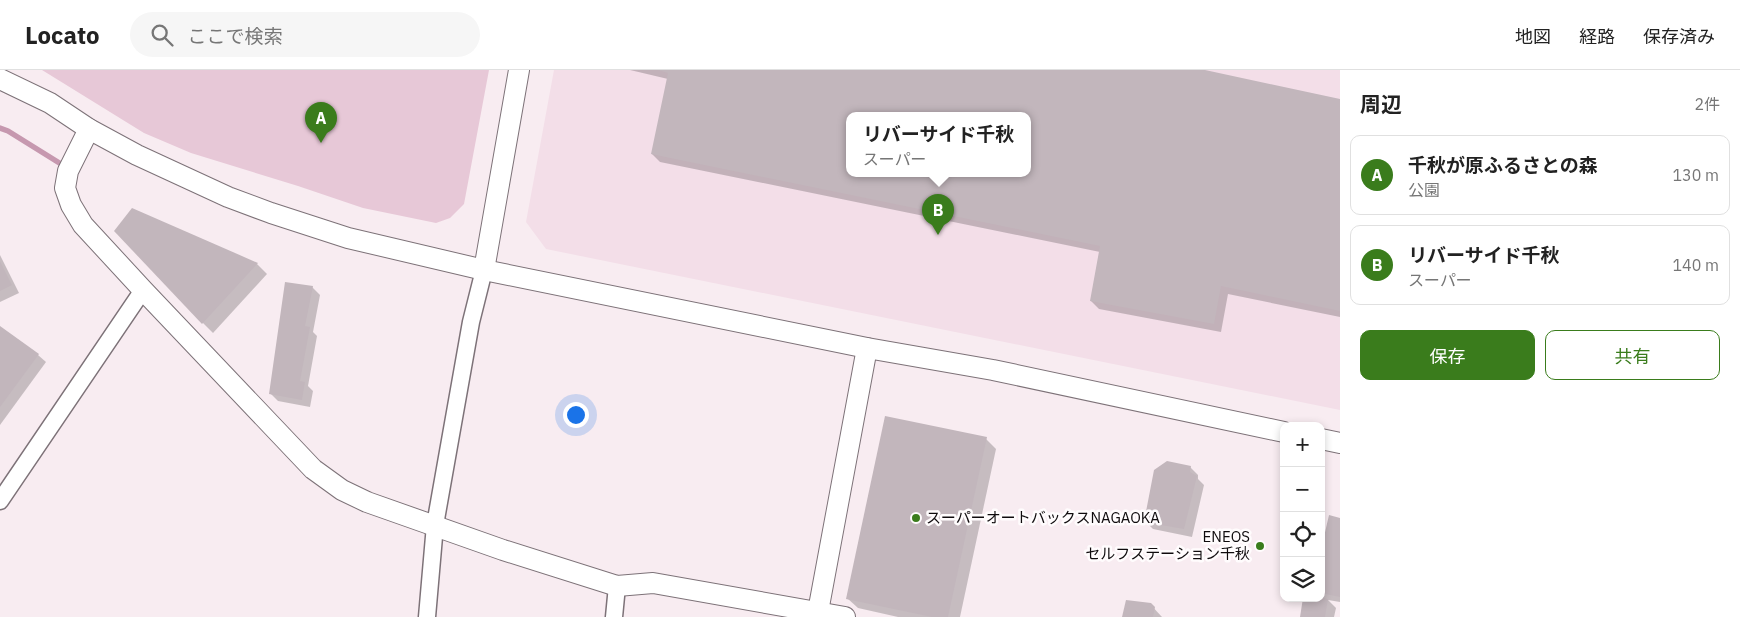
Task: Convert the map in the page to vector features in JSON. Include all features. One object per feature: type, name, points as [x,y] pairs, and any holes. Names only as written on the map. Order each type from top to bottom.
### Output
[{"type":"street","points":[[7,70],[50,103],[89,129],[137,155],[228,197],[270,213],[348,238],[484,270],[867,348],[993,370],[1280,431]]},
{"type":"street","points":[[427,617],[435,526],[471,322],[484,270],[519,70]]},
{"type":"street","points":[[0,79],[50,103]]},
{"type":"street","points":[[89,129],[68,171],[65,188],[71,205],[83,224],[313,469],[342,490],[367,502],[503,550],[617,586],[653,583],[817,615],[845,617]]},
{"type":"street","points":[[0,501],[143,290]]},
{"type":"street","points":[[817,615],[867,348]]},
{"type":"street","points":[[1325,440],[1340,443]]},
{"type":"street","points":[[614,617],[617,586]]},
{"type":"shaded area","points":[[42,70],[489,70],[464,204],[450,218],[436,223],[363,208],[191,153],[144,133]]},
{"type":"shaded area","points":[[554,70],[1340,70],[1340,410],[546,249],[526,222]]},
{"type":"building","points":[[658,70],[1205,70],[1340,99],[1340,311],[1221,286],[1214,324],[1090,301],[1100,246],[651,154],[668,73]]},
{"type":"building","points":[[132,208],[258,263],[202,324],[114,231]]},
{"type":"building","points":[[0,261],[12,285],[0,291]]},
{"type":"building","points":[[285,282],[313,286],[305,326],[310,327],[300,381],[305,382],[302,400],[269,394]]},
{"type":"building","points":[[0,326],[39,354],[0,407]]},
{"type":"building","points":[[885,416],[987,437],[948,617],[932,617],[846,599]]},
{"type":"building","points":[[1167,461],[1191,466],[1190,472],[1197,476],[1184,529],[1144,522],[1154,470]]},
{"type":"building","points":[[1329,515],[1340,518],[1340,597],[1325,594],[1325,532]]},
{"type":"building","points":[[1325,598],[1328,599],[1325,617],[1300,617],[1302,602],[1325,602]]},
{"type":"building","points":[[1126,600],[1151,603],[1155,607],[1153,617],[1122,617]]},
{"type":"waterway","points":[[0,128],[61,164]]},
{"type":"place","name":"千秋が原ふるさとの森","points":[[321,143]]},
{"type":"place","name":"リバーサイド千秋","points":[[938,235]]},
{"type":"place","name":"スーパーオートバックスNAGAOKA","points":[[916,518]]},
{"type":"place","name":"ENEOS セルフステーション千秋","points":[[1260,546]]}]
